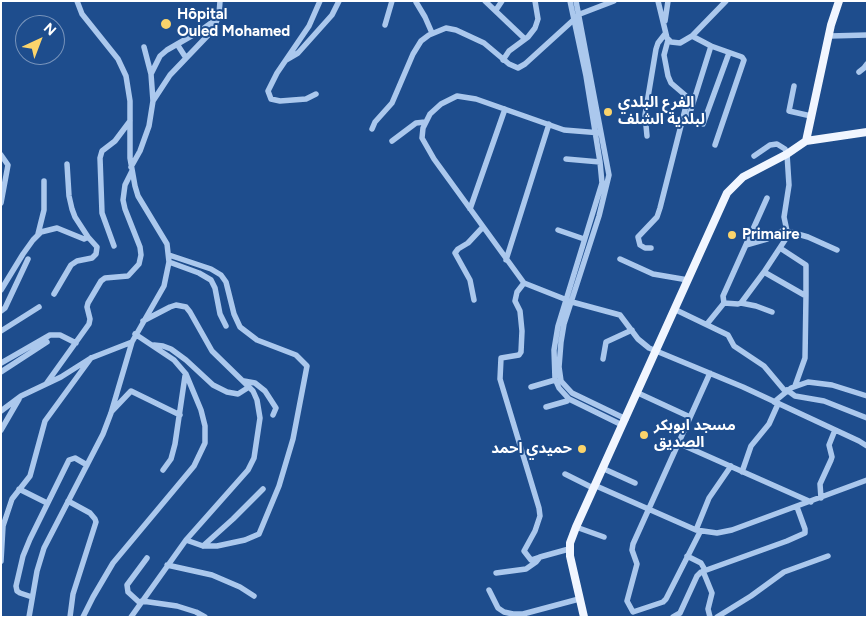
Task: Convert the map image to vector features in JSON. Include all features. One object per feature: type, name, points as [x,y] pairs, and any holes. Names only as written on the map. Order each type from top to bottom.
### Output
[{"type":"main road","points":[[806,141],[831,26],[839,1]]},
{"type":"main road","points":[[584,617],[569,549],[576,527],[638,393],[719,208],[730,188],[743,178],[787,154],[806,141],[867,132]]},
{"type":"street","points":[[30,617],[37,571],[44,548],[103,434],[135,334],[164,286],[169,258],[167,244],[163,236],[138,196],[129,144],[129,93],[123,69],[113,52],[82,14],[76,1]]},
{"type":"street","points":[[153,101],[168,78],[213,30],[218,18],[220,1]]},
{"type":"street","points":[[316,94],[296,101],[280,101],[271,98],[268,91],[270,85],[309,26],[320,1]]},
{"type":"street","points":[[286,60],[298,53],[332,15],[339,1]]},
{"type":"street","points":[[385,25],[392,1]]},
{"type":"street","points":[[485,1],[525,39]]},
{"type":"street","points":[[496,10],[502,1]]},
{"type":"street","points":[[503,60],[509,51],[532,32],[537,24],[535,1]]},
{"type":"street","points":[[570,1],[598,133],[607,163],[608,180],[599,216],[564,324],[559,367],[561,381],[568,390],[624,422]]},
{"type":"street","points":[[576,1],[580,14],[595,107],[602,176],[601,188],[565,300],[554,345],[555,380],[559,388],[569,399],[624,422]]},
{"type":"street","points":[[372,129],[375,122],[392,103],[417,46],[432,33],[446,28],[456,30],[484,43],[503,60],[516,68],[525,64],[580,14],[614,1]]},
{"type":"street","points":[[658,1],[665,25]]},
{"type":"street","points":[[651,248],[645,248],[640,245],[638,237],[657,216],[660,208],[687,102],[685,96],[671,83],[664,55],[668,40],[665,34],[665,25],[668,1]]},
{"type":"street","points":[[668,40],[680,44],[692,36],[726,1]]},
{"type":"street","points":[[416,2],[432,33]]},
{"type":"street","points":[[151,74],[162,54],[218,18]]},
{"type":"street","points":[[200,31],[205,39]]},
{"type":"street","points":[[647,136],[645,115],[656,49],[665,34]]},
{"type":"street","points":[[830,36],[867,35]]},
{"type":"street","points":[[692,36],[711,46],[744,58],[715,145]]},
{"type":"street","points":[[177,44],[186,58]]},
{"type":"street","points":[[689,116],[711,46]]},
{"type":"street","points":[[46,384],[89,324],[88,303],[101,281],[106,278],[128,276],[138,264],[140,246],[125,210],[123,200],[125,185],[147,134],[153,101],[151,74],[144,47]]},
{"type":"street","points":[[703,124],[729,53]]},
{"type":"street","points":[[859,72],[867,64]]},
{"type":"street","points":[[794,86],[789,111],[811,116]]},
{"type":"street","points":[[598,133],[564,130],[470,97],[457,96],[441,104],[430,114],[425,122],[422,133],[423,142],[482,228],[524,283],[565,300],[620,315],[646,346],[656,352],[710,373],[860,441],[867,446]]},
{"type":"street","points":[[470,209],[505,109]]},
{"type":"street","points":[[114,246],[102,213],[100,158],[102,151],[115,141],[130,121]]},
{"type":"street","points":[[392,140],[416,123],[425,122]]},
{"type":"street","points":[[506,260],[549,124]]},
{"type":"street","points":[[741,303],[764,272],[788,234],[784,217],[789,184],[787,154],[782,146],[773,144],[754,156]]},
{"type":"street","points":[[1,155],[8,165],[1,203]]},
{"type":"street","points":[[566,159],[600,162]]},
{"type":"street","points":[[54,294],[71,265],[77,261],[92,258],[96,254],[97,247],[88,237],[72,209],[69,196],[67,164]]},
{"type":"street","points":[[1,290],[38,234],[44,210],[44,181]]},
{"type":"street","points":[[707,324],[724,303],[723,296],[767,198]]},
{"type":"street","points":[[38,234],[54,227],[84,239],[88,237]]},
{"type":"street","points":[[474,300],[470,280],[455,253],[482,228]]},
{"type":"street","points":[[558,230],[584,239]]},
{"type":"street","points":[[746,245],[787,231],[808,237],[837,250]]},
{"type":"street","points":[[780,248],[806,265],[805,354],[795,386]]},
{"type":"street","points":[[169,258],[211,280],[215,288],[220,314],[226,326]]},
{"type":"street","points":[[169,258],[211,269],[221,275],[226,282],[234,314],[240,327],[257,340],[296,355],[307,366],[293,439],[279,486],[258,534],[245,540],[217,546],[203,546],[186,540]]},
{"type":"street","points":[[1,311],[5,308],[28,259]]},
{"type":"street","points":[[620,259],[653,274],[688,280]]},
{"type":"street","points":[[764,272],[806,296]]},
{"type":"street","points":[[524,283],[517,292],[515,300],[520,308],[521,316],[521,353],[501,358],[500,379],[529,468],[539,508],[540,516],[535,531],[524,552],[531,560],[569,549]]},
{"type":"street","points":[[724,303],[741,303],[772,312]]},
{"type":"street","points":[[131,617],[186,540],[248,470],[254,458],[260,418],[257,400],[250,387],[212,351],[186,308],[176,305],[142,321]]},
{"type":"street","points":[[1,332],[39,306]]},
{"type":"street","points":[[674,309],[726,334],[734,346],[764,366],[786,391],[795,396],[824,401],[867,418]]},
{"type":"street","points":[[602,359],[607,341],[632,330]]},
{"type":"street","points":[[1,363],[53,334],[76,342]]},
{"type":"street","points":[[83,617],[113,563],[194,466],[202,450],[205,437],[202,410],[186,374],[174,360],[135,334]]},
{"type":"street","points":[[1,372],[47,342]]},
{"type":"street","points":[[1,411],[21,396],[62,377],[91,358],[132,342]]},
{"type":"street","points":[[152,345],[163,346],[171,350],[186,360],[213,385],[227,392],[238,394],[250,387]]},
{"type":"street","points":[[1,561],[3,526],[12,499],[30,476],[45,421],[91,358]]},
{"type":"street","points":[[710,373],[647,510],[632,548],[637,564],[627,601],[634,615],[664,601],[698,531],[708,498],[730,466]]},
{"type":"street","points":[[163,470],[171,459],[174,448],[186,374]]},
{"type":"street","points":[[531,387],[555,380]]},
{"type":"street","points":[[244,381],[255,382],[265,391],[276,408],[273,415]]},
{"type":"street","points":[[742,472],[751,446],[769,424],[776,403],[786,391],[808,382],[826,383],[867,396]]},
{"type":"street","points":[[111,413],[131,391],[180,415]]},
{"type":"street","points":[[638,393],[690,417]]},
{"type":"street","points":[[1,430],[21,396]]},
{"type":"street","points":[[546,407],[567,402],[569,399]]},
{"type":"street","points":[[821,498],[820,484],[831,460],[832,456],[829,445],[834,430]]},
{"type":"street","points":[[678,443],[811,502]]},
{"type":"street","points":[[32,597],[20,594],[17,591],[16,586],[23,556],[47,503],[70,459],[74,458],[87,465]]},
{"type":"street","points":[[602,468],[635,483]]},
{"type":"street","points":[[565,474],[698,531],[717,533],[732,530],[867,480]]},
{"type":"street","points":[[20,489],[47,503]]},
{"type":"street","points":[[203,546],[263,489]]},
{"type":"street","points":[[68,502],[90,513],[96,522],[73,594],[70,617]]},
{"type":"street","points":[[673,617],[680,613],[697,576],[704,570],[717,567],[805,532],[806,529],[797,507]]},
{"type":"street","points":[[576,527],[604,537]]},
{"type":"street","points":[[687,556],[701,563],[704,570],[712,593],[708,609],[710,617]]},
{"type":"street","points":[[717,617],[752,596],[784,572],[828,556]]},
{"type":"street","points":[[496,573],[526,569],[540,557]]},
{"type":"street","points":[[147,558],[127,585],[128,592],[141,602],[177,606],[205,617]]},
{"type":"street","points":[[167,565],[212,574],[254,596]]},
{"type":"street","points":[[488,590],[498,608],[515,616],[579,599]]},
{"type":"place","name":"Hôpital Ouled Mohamed","points":[[166,24]]},
{"type":"place","name":"الفرع البلدي لبلدية الشلف","points":[[608,112]]},
{"type":"place","name":"Primaire","points":[[732,235]]},
{"type":"place","name":"مسجد ابوبكر الصديق","points":[[644,435]]},
{"type":"place","name":"حميدي احمد","points":[[582,449]]}]
